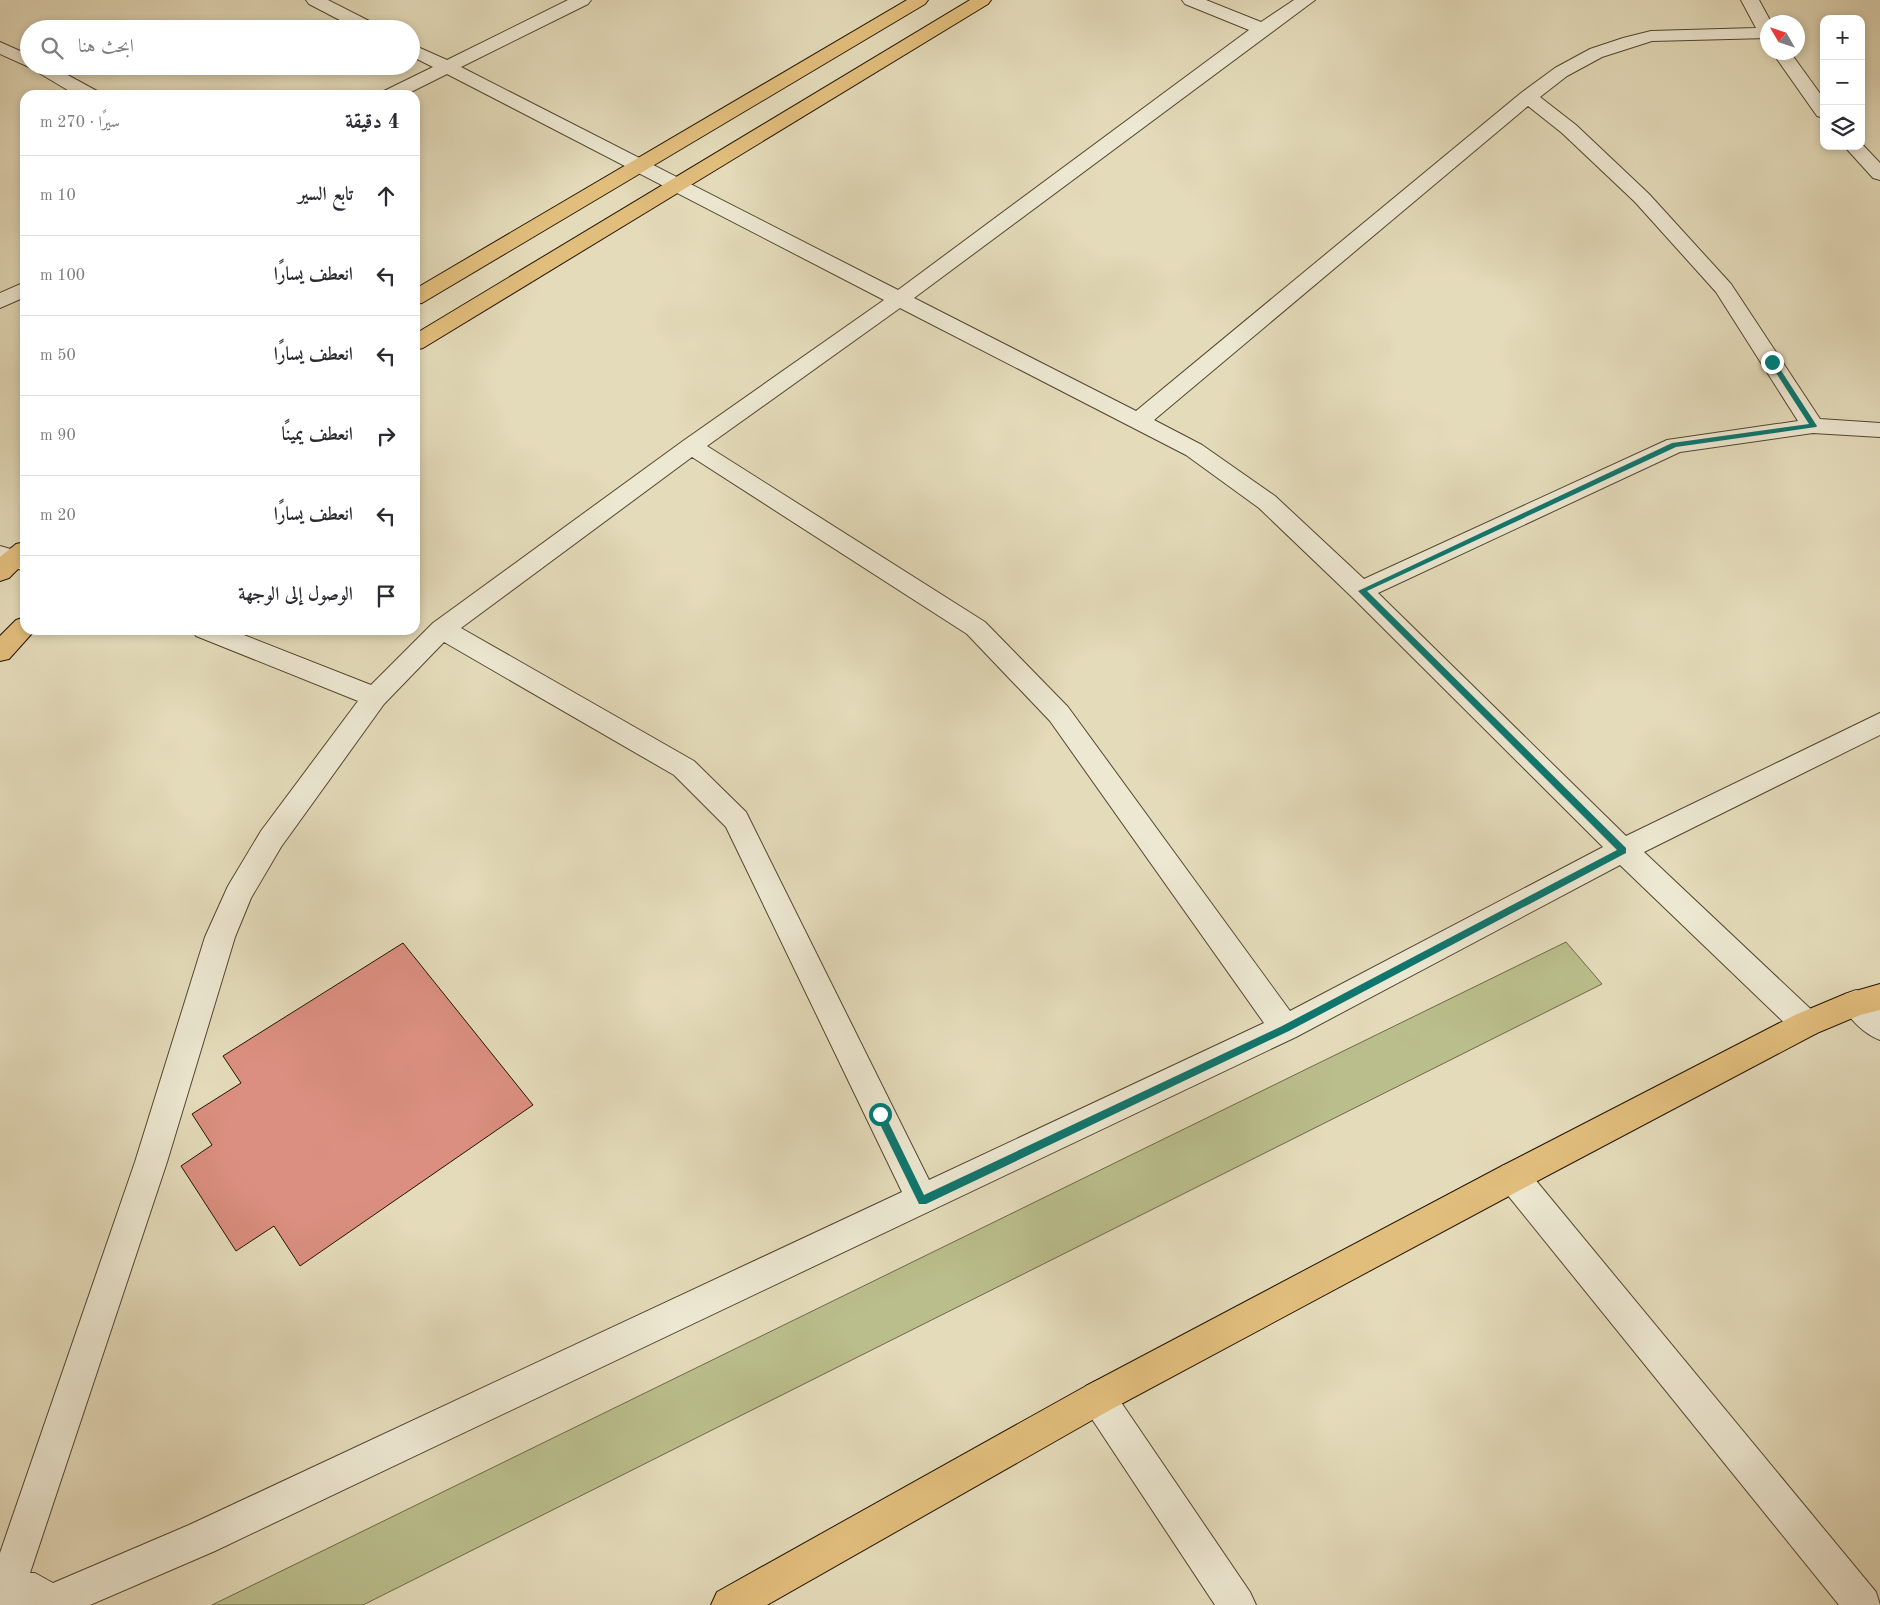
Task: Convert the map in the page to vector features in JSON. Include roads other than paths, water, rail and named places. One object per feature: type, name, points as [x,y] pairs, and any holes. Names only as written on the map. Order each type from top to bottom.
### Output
[{"type":"main road","points":[[420,295],[919,0]]},
{"type":"main road","points":[[420,339],[982,0]]},
{"type":"main road","points":[[0,652],[20,631]]},
{"type":"main road","points":[[730,1605],[1098,1398],[1513,1177],[1806,1024],[1868,1000]]},
{"type":"street","points":[[315,0],[354,20]]},
{"type":"street","points":[[401,90],[582,0]]},
{"type":"street","points":[[1191,0],[1262,29]]},
{"type":"street","points":[[1306,0],[1262,29],[898,300],[690,446],[442,629],[375,697],[271,839],[238,894],[220,937],[151,1162],[2,1593],[36,1592],[50,1604],[202,1538],[1286,1028],[1624,850],[1880,723]]},
{"type":"street","points":[[1750,0],[1760,18]]},
{"type":"street","points":[[1138,421],[1528,97],[1561,72],[1596,53],[1651,36],[1760,33]]},
{"type":"street","points":[[0,47],[20,57]]},
{"type":"street","points":[[420,54],[1194,450],[1267,502],[1361,591],[1624,850],[1806,1024]]},
{"type":"street","points":[[1787,60],[1820,106]]},
{"type":"street","points":[[53,75],[81,90]]},
{"type":"street","points":[[1528,97],[1568,129],[1642,198],[1724,288],[1813,426]]},
{"type":"street","points":[[1857,150],[1880,174]]},
{"type":"street","points":[[0,302],[20,291]]},
{"type":"street","points":[[1361,591],[1675,445],[1813,426],[1880,430]]},
{"type":"street","points":[[690,446],[976,628],[1059,714],[1286,1028]]},
{"type":"street","points":[[442,629],[684,768],[736,820],[922,1200]]},
{"type":"street","points":[[218,635],[375,697]]},
{"type":"street","points":[[1868,1000],[1880,1028]]},
{"type":"street","points":[[1513,1177],[1863,1605]]},
{"type":"street","points":[[1098,1398],[1237,1605]]}]
